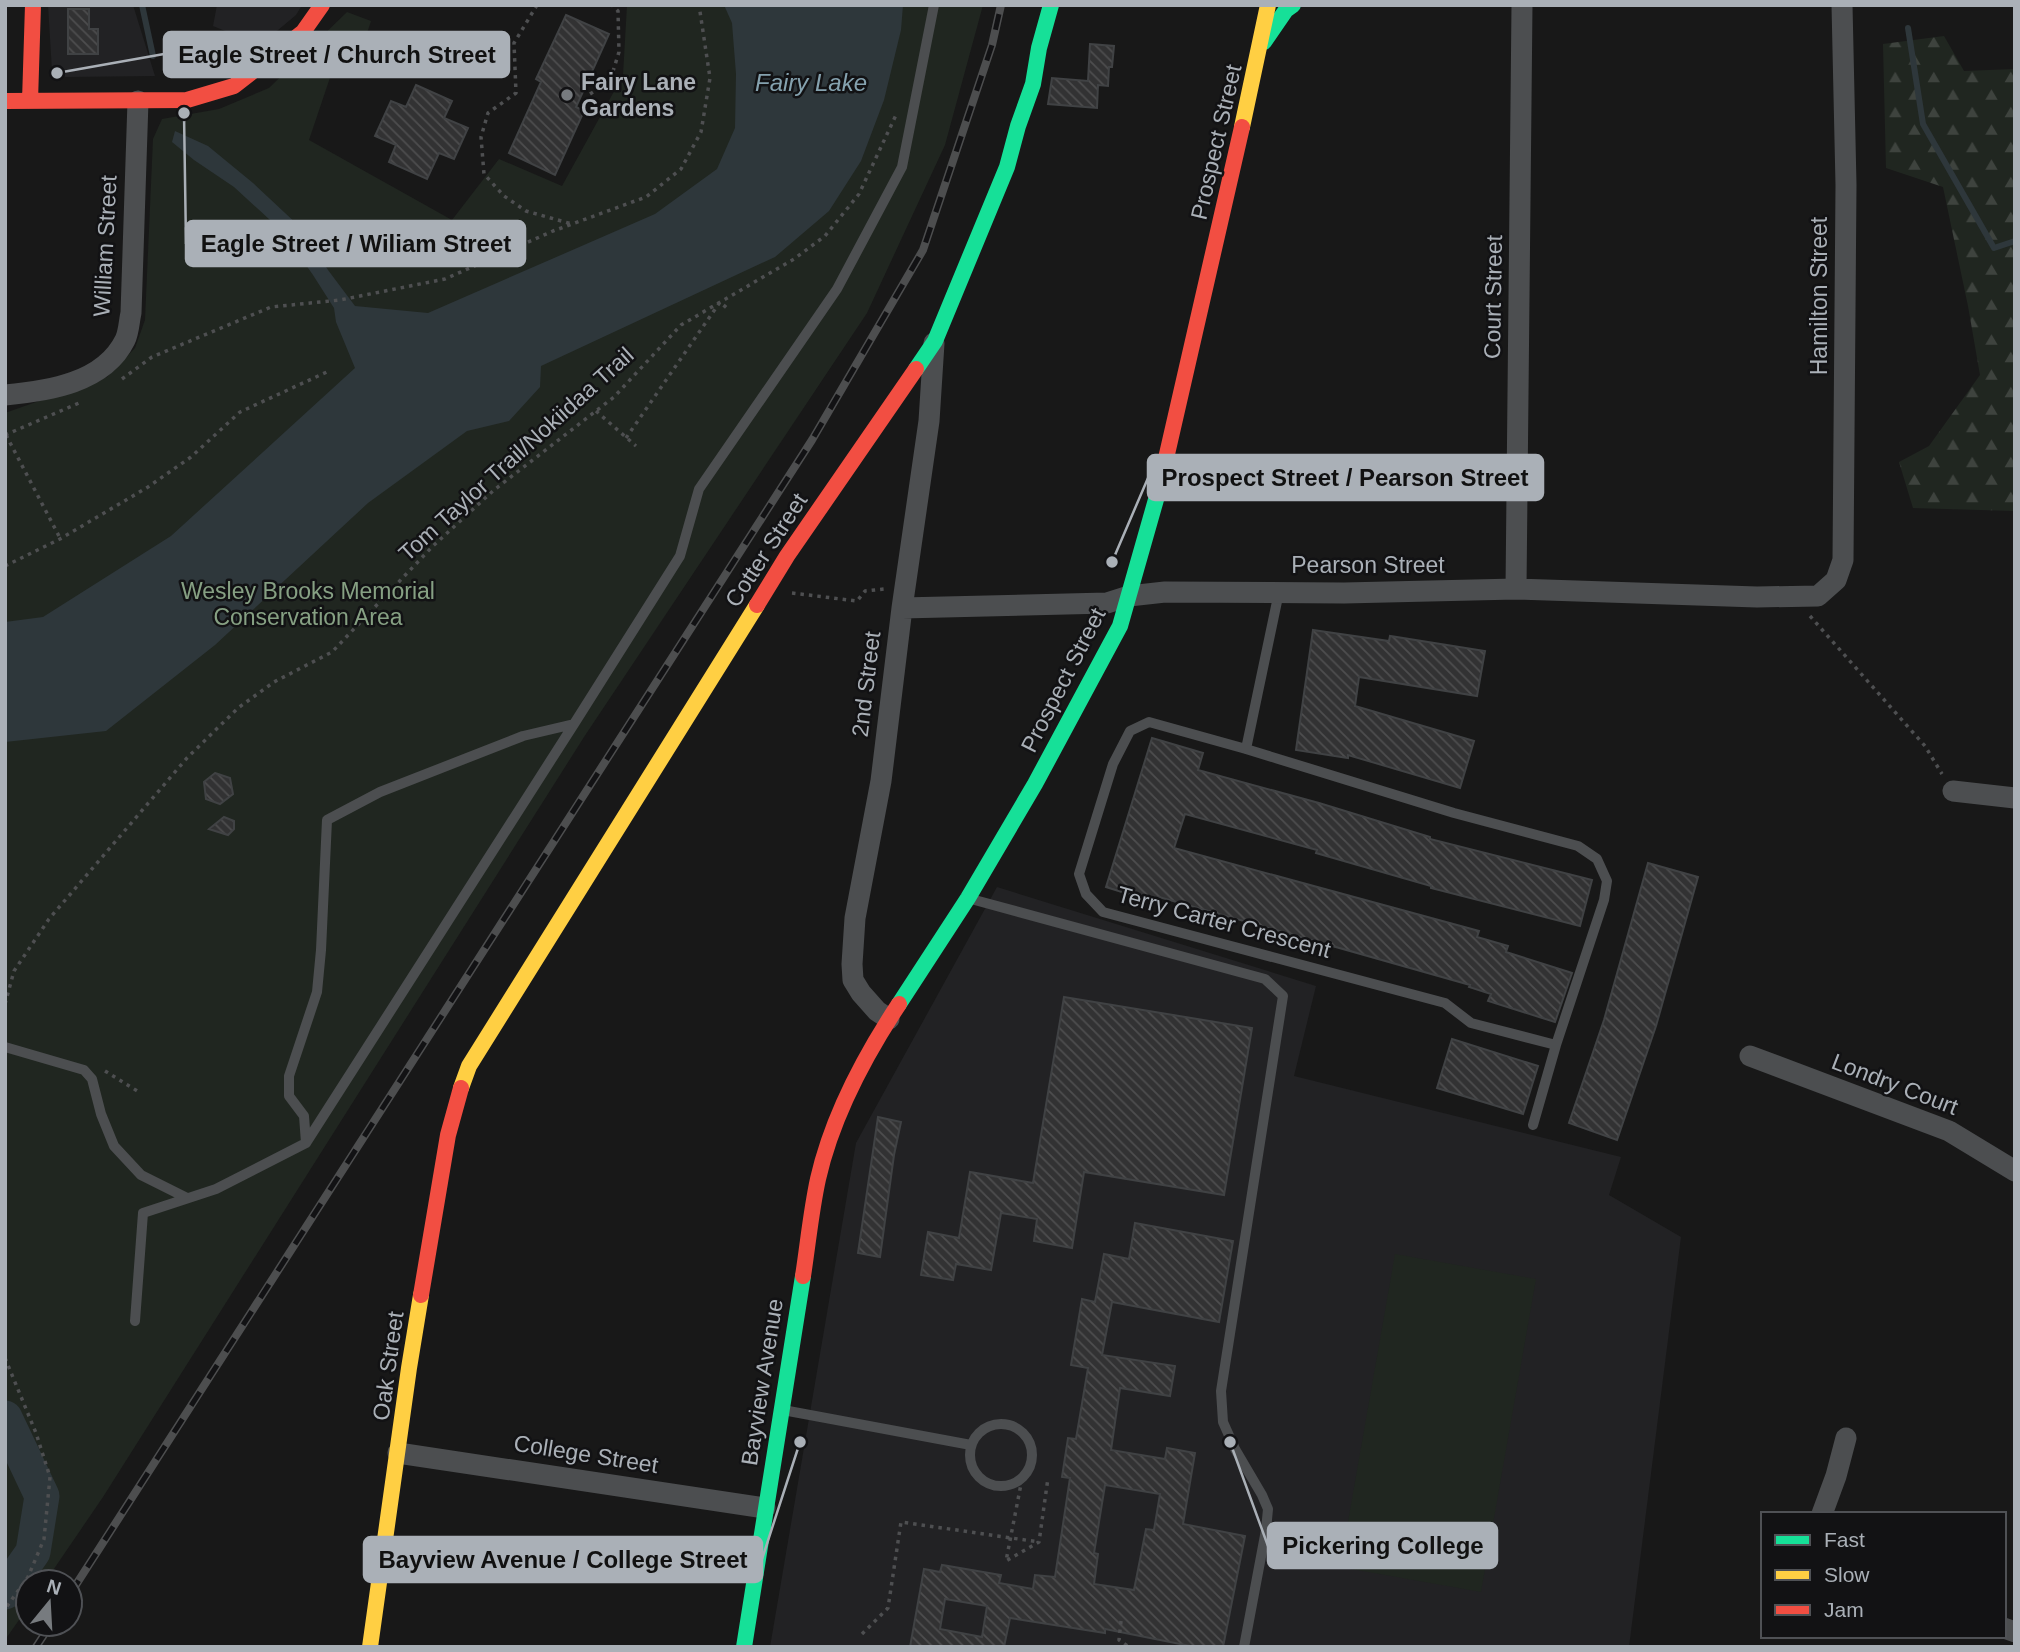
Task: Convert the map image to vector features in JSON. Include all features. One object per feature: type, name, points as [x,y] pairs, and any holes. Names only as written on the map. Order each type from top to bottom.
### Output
[{"type":"main road","points":[[30,101],[33,5]]},
{"type":"main road","points":[[5,101],[187,100],[234,86],[303,32],[322,5]]},
{"type":"main road","name":"Cotter Street","points":[[459,1093],[469,1066],[787,556],[934,341],[1007,167],[1033,84],[1039,48],[1051,5]]},
{"type":"main road","name":"Prospect Street","points":[[834,1126],[889,1018],[968,898],[1035,784],[1119,626],[1164,470],[1268,5]]},
{"type":"main road","points":[[1260,48],[1286,10],[1293,5]]},
{"type":"main road","name":"Oak Street","points":[[370,1647],[409,1368],[446,1148],[459,1093]]},
{"type":"main road","name":"Bayview Avenue","points":[[744,1647],[818,1179],[834,1126]]},
{"type":"street","name":"Court Street","points":[[1516,589],[1522,5]]},
{"type":"street","name":"Hamilton Street","points":[[1831,584],[1836,580],[1843,560],[1846,185],[1842,5]]},
{"type":"street","name":"William Street","points":[[5,395],[79,381],[107,365],[125,340],[131,313],[138,100]]},
{"type":"street","name":"2nd Street","points":[[889,1018],[877,1011],[853,980],[855,918],[880,781],[929,421],[934,341]]},
{"type":"street","name":"Pearson Street","points":[[904,598],[1107,603],[1129,596],[1158,592],[1344,593],[1516,589],[1818,596],[1831,584]]},
{"type":"street","points":[[1953,791],[2015,799]]},
{"type":"street","name":"Londry Court","points":[[1750,1056],[1949,1131],[2015,1171]]},
{"type":"street","points":[[1823,1512],[1846,1438]]},
{"type":"street","name":"College Street","points":[[398,1452],[765,1508]]},
{"type":"lane","points":[[135,1321],[143,1213],[216,1189],[306,1143],[680,556],[699,489],[837,289],[902,167],[934,5]]},
{"type":"lane","points":[[1246,749],[1279,592]]},
{"type":"lane","name":"Terry Carter Crescent","points":[[1533,1125],[1556,1045],[1604,900],[1607,881],[1597,859],[1578,846],[1454,813],[1149,722],[1130,731],[1113,764],[1079,874],[1086,894],[1103,912],[1445,1003],[1471,1023],[1556,1045]]},
{"type":"lane","points":[[306,1143],[303,1116],[289,1096],[289,1076],[317,992],[327,820],[380,792],[523,736],[574,724]]},
{"type":"lane","points":[[968,898],[1265,979],[1283,996],[1221,1391],[1223,1422],[1268,1509],[1244,1647]]},
{"type":"lane","points":[[5,1047],[84,1070],[92,1079],[101,1114],[114,1146],[141,1175],[187,1198]]},
{"type":"lane","points":[[781,1409],[971,1446]]},
{"type":"lane","points":[[996,1424],[1008,1424],[1019,1429],[1032,1447],[1033,1459],[1030,1470],[1022,1479],[1001,1487],[989,1485],[979,1478],[970,1457],[976,1435],[996,1424]]},
{"type":"path","points":[[537,5],[514,43],[516,93],[488,113],[481,137],[484,174],[504,196],[526,211],[572,224]]},
{"type":"path","points":[[590,94],[610,81],[619,52],[618,11],[612,5]]},
{"type":"path","points":[[122,379],[152,357],[271,307],[340,300],[445,279],[572,224],[646,197],[681,169],[701,132],[710,78],[699,5]]},
{"type":"path","name":"Tom Taylor Trail/Nokiidaa Trail","points":[[5,1003],[14,971],[49,919],[187,758],[238,708],[274,682],[332,652],[433,546],[484,499],[614,397],[681,325],[794,259],[825,236],[859,194],[898,111]]},
{"type":"path","points":[[626,438],[720,302],[728,309]]},
{"type":"path","points":[[5,566],[60,539],[148,488],[191,457],[240,412],[329,371]]},
{"type":"path","points":[[60,539],[5,435],[89,399]]},
{"type":"path","points":[[596,411],[636,446]]},
{"type":"path","points":[[766,591],[858,601],[865,591],[904,598]]},
{"type":"path","points":[[1792,596],[1925,746],[1953,791]]},
{"type":"path","points":[[98,1069],[111,1073],[139,1092]]},
{"type":"path","points":[[5,1358],[36,1433],[50,1477],[44,1539],[28,1577],[5,1609]]},
{"type":"path","points":[[1039,1542],[1048,1478]]},
{"type":"path","points":[[1022,1479],[1006,1561],[1039,1542]]},
{"type":"path","points":[[862,1634],[888,1608],[901,1522],[1039,1542]]},
{"type":"path","points":[[1266,1530],[1319,1530]]},
{"type":"path","points":[[1121,1621],[1119,1640],[1129,1647]]},
{"type":"shaded area","points":[[48,5],[133,5],[155,76],[66,77],[52,71]]},
{"type":"shaded area","points":[[217,5],[302,5],[296,15],[260,45],[213,26]]},
{"type":"shaded area","points":[[997,887],[1316,986],[1294,1076],[1621,1157],[1609,1195],[1681,1237],[1629,1647],[770,1647],[856,1143]]},
{"type":"green space","name":"Wesley Brooks Memorial Conservation Area","points":[[627,5],[983,5],[945,145],[867,313],[584,737],[103,1497],[55,1568],[14,1568],[14,1627],[5,1640],[5,413],[107,377],[135,348],[145,320],[153,139],[162,119],[219,109],[269,88],[347,12],[371,21],[364,42],[342,42],[309,140],[452,220],[499,159],[562,186],[623,75]]},
{"type":"green space","points":[[1944,36],[1964,71],[2015,69],[2015,511],[1913,508],[1899,462],[1929,446],[1980,375],[1943,187],[1886,168],[1883,44]]},
{"type":"green space","points":[[1395,1254],[1536,1279],[1481,1592],[1340,1567]]},
{"type":"water","name":"Fairy Lake","points":[[724,5],[903,5],[901,30],[884,100],[861,161],[829,211],[775,257],[541,366],[540,387],[509,421],[467,431],[368,503],[215,645],[106,731],[5,742],[5,622],[43,617],[171,536],[355,368],[336,322],[334,308],[282,231],[234,187],[172,142],[175,131],[208,146],[300,227],[355,306],[428,313],[655,214],[717,169],[735,128],[736,74],[732,23]]},
{"type":"building","points":[[68,9],[89,9],[89,29],[98,29],[98,54],[68,54]]},
{"type":"building","name":"Fairy Lane Gardens","points":[[566,15],[609,34],[576,107],[584,111],[555,175],[509,153],[541,82],[536,79]]},
{"type":"building","points":[[1090,44],[1114,46],[1108,86],[1098,85],[1097,108],[1048,104],[1052,78],[1088,81]]},
{"type":"building","points":[[416,85],[452,101],[444,118],[468,128],[454,159],[439,153],[427,179],[389,162],[396,145],[375,136],[391,101],[406,107]]},
{"type":"building","points":[[1313,630],[1389,641],[1390,636],[1485,651],[1477,696],[1359,677],[1355,706],[1474,741],[1460,788],[1348,755],[1348,758],[1296,750]]},
{"type":"building","points":[[1152,738],[1203,753],[1198,770],[1319,803],[1430,839],[1592,880],[1580,926],[1431,888],[1316,853],[1317,850],[1185,814],[1174,848],[1479,931],[1477,937],[1508,946],[1506,952],[1572,973],[1555,1022],[1488,1001],[1491,994],[1469,987],[1470,985],[1159,897],[1157,903],[1106,887]]},
{"type":"building","points":[[215,773],[230,778],[233,794],[220,804],[206,799],[204,782]]},
{"type":"building","points":[[224,817],[234,821],[234,829],[228,835],[209,829]]},
{"type":"building","points":[[1648,863],[1698,877],[1656,1026],[1617,1140],[1569,1123],[1604,1020]]},
{"type":"building","points":[[1064,997],[1252,1028],[1224,1195],[1084,1172],[1072,1248],[1034,1241],[1037,1219],[1001,1213],[991,1270],[956,1264],[953,1280],[921,1275],[928,1232],[959,1238],[970,1172],[1033,1183]]},
{"type":"building","points":[[1452,1039],[1538,1066],[1523,1114],[1437,1088]]},
{"type":"building","points":[[878,1117],[901,1122],[880,1257],[858,1253]]},
{"type":"building","points":[[1135,1223],[1233,1241],[1219,1322],[1112,1302],[1102,1355],[1175,1366],[1170,1396],[1120,1388],[1111,1450],[1165,1459],[1167,1448],[1195,1453],[1183,1524],[1245,1536],[1223,1647],[1195,1647],[1105,1629],[1105,1633],[1010,1618],[1004,1647],[910,1647],[924,1569],[940,1572],[942,1565],[1001,1575],[999,1583],[1033,1589],[1035,1575],[1055,1577],[1070,1478],[1062,1477],[1068,1438],[1076,1439],[1088,1368],[1071,1365],[1082,1299],[1095,1302],[1104,1254],[1129,1259]],"holes":[[[1105,1485],[1160,1494],[1154,1530],[1146,1529],[1134,1590],[1094,1584],[1098,1554],[1094,1553]],[[945,1599],[987,1606],[982,1637],[940,1629]]]},
{"type":"waterway","points":[[142,5],[153,56]]},
{"type":"waterway","points":[[1908,28],[1923,124],[1994,248],[2015,241]]},
{"type":"waterway","points":[[5,1418],[42,1496],[33,1552],[5,1592]]},
{"type":"railway","points":[[84,1572],[812,440],[923,250],[992,45],[1001,5]]},
{"type":"railway","points":[[36,1647],[42,1638]]},
{"type":"traffic: fast","points":[[916,369],[935,341],[1007,167],[1033,84],[1039,48],[1051,5]]},
{"type":"traffic: fast","points":[[1264,42],[1286,10],[1293,5]]},
{"type":"traffic: fast","points":[[899,1004],[968,898],[1035,784],[1120,626],[1159,489]]},
{"type":"traffic: fast","points":[[744,1647],[803,1276]]},
{"type":"traffic: slow","points":[[1242,127],[1268,5]]},
{"type":"traffic: slow","points":[[461,1088],[469,1066],[757,605]]},
{"type":"traffic: slow","points":[[370,1647],[421,1295]]},
{"type":"traffic: jam","points":[[30,101],[33,5]]},
{"type":"traffic: jam","points":[[5,101],[187,100],[234,86],[303,32],[322,5]]},
{"type":"traffic: jam","points":[[1159,489],[1242,127]]},
{"type":"traffic: jam","points":[[757,605],[787,556],[916,369]]},
{"type":"traffic: jam","points":[[803,1276],[816,1191],[832,1133],[862,1066],[899,1004]]},
{"type":"traffic: jam","points":[[421,1295],[448,1135],[461,1088]]},
{"type":"place","name":"Eagle Street / Church Street","points":[[57,73]]},
{"type":"place","name":"Fairy Lane Gardens","points":[[567,95]]},
{"type":"place","name":"Eagle Street / Wiliam Street","points":[[184,113]]},
{"type":"place","name":"Prospect Street / Pearson Street","points":[[1112,562]]},
{"type":"place","name":"Bayview Avenue / College Street","points":[[800,1442]]},
{"type":"place","name":"Pickering College","points":[[1230,1442]]}]
